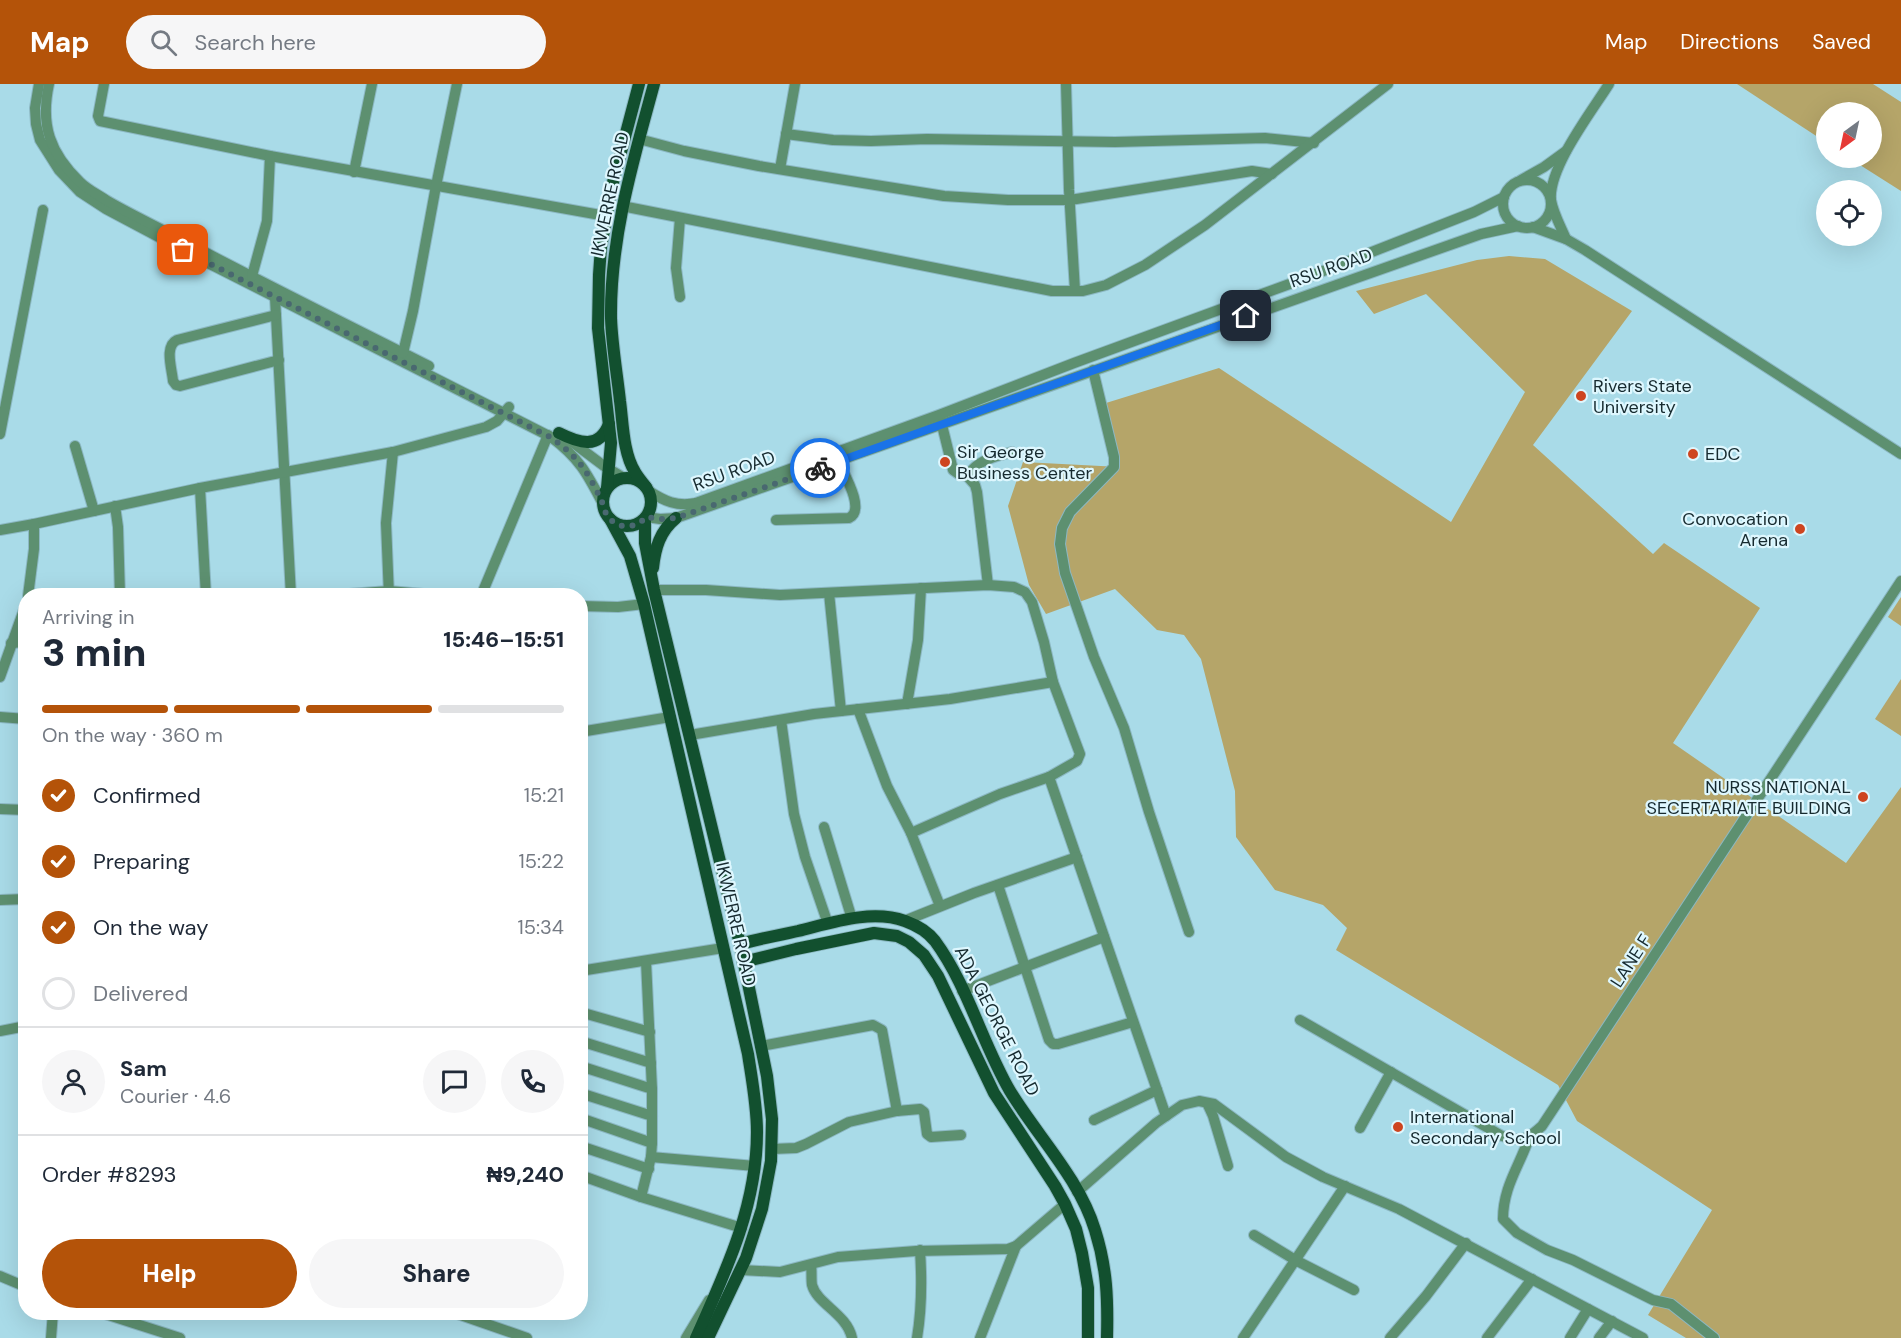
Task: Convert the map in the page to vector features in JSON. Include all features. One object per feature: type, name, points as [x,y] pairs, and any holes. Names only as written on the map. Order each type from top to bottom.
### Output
[{"type":"main road","name":"IKWERRE ROAD","points":[[607,488],[610,469],[610,423],[598,328],[598,275],[612,186],[639,84]]},
{"type":"main road","name":"IKWERRE ROAD","points":[[647,489],[634,471],[628,453],[611,319],[615,250],[622,206],[654,84]]},
{"type":"main road","points":[[554,434],[591,442],[603,435],[610,423]]},
{"type":"main road","points":[[624,478],[640,481],[647,489],[651,506],[646,518],[631,526],[623,526],[610,519],[605,512],[603,496],[607,488],[615,481],[624,478]]},
{"type":"main road","name":"IKWERRE ROAD","points":[[646,518],[645,543],[653,586],[740,944],[770,1098],[772,1149],[768,1184],[762,1209],[741,1270],[708,1338]]},
{"type":"main road","points":[[653,586],[655,554],[661,535],[676,518]]},
{"type":"main road","name":"IKWERRE ROAD","points":[[610,519],[630,556],[644,604],[748,1054],[755,1094],[757,1130],[755,1166],[749,1204],[720,1286],[696,1338]]},
{"type":"main road","name":"ADA GEORGE ROAD","points":[[740,944],[852,919],[879,916],[904,921],[919,927],[933,938],[962,991],[1010,1091],[1064,1167],[1095,1228],[1103,1256],[1108,1288],[1107,1338]]},
{"type":"main road","name":"ADA GEORGE ROAD","points":[[743,962],[874,933],[897,936],[916,947],[938,976],[994,1093],[1055,1186],[1076,1229],[1088,1288],[1088,1338]]},
{"type":"street","points":[[39,84],[35,108],[40,140],[59,170],[80,192],[106,209],[275,297],[554,434],[624,478]]},
{"type":"street","points":[[48,84],[45,99],[47,133],[66,167],[82,184],[116,206],[403,353],[507,410]]},
{"type":"street","points":[[104,84],[98,116],[100,121],[270,156],[606,216]]},
{"type":"street","points":[[354,171],[372,84]]},
{"type":"street","points":[[403,353],[414,311],[457,84]]},
{"type":"street","points":[[780,169],[795,84]]},
{"type":"street","points":[[1066,84],[1076,291]]},
{"type":"street","points":[[622,206],[1052,291],[1083,291],[1106,285],[1145,265],[1205,225],[1388,84]]},
{"type":"street","points":[[1533,227],[1540,225],[1550,214],[1555,176],[1566,151],[1609,84]]},
{"type":"street","points":[[786,134],[833,140],[871,141],[927,139],[1115,142],[1265,138],[1314,143]]},
{"type":"street","points":[[639,139],[684,151],[780,169],[944,196],[1008,200],[1070,200],[1252,171],[1272,174]]},
{"type":"street","points":[[1566,151],[1509,187],[1503,204],[1507,217],[1518,226],[1533,227],[1566,239],[1901,454]]},
{"type":"street","points":[[252,276],[267,221],[270,156]]},
{"type":"street","points":[[1518,181],[1532,180],[1545,187],[1566,239]]},
{"type":"street","name":"RSU ROAD","points":[[646,518],[676,518],[838,461],[1074,363],[1295,282],[1474,212],[1504,197]]},
{"type":"street","points":[[0,434],[43,210]]},
{"type":"street","points":[[680,218],[676,268],[680,297]]},
{"type":"street","name":"RSU ROAD","points":[[647,489],[669,502],[687,505],[696,503],[1093,370],[1481,234],[1518,226]]},
{"type":"street","points":[[275,297],[291,588]]},
{"type":"street","points":[[276,315],[172,342],[170,347],[173,381],[180,386],[279,360]]},
{"type":"street","points":[[1093,370],[1114,457],[1114,467],[1070,512],[1062,528],[1060,544],[1065,573],[1094,657],[1124,728],[1189,932]]},
{"type":"street","points":[[0,530],[200,488],[393,452],[486,426],[497,421],[507,410]]},
{"type":"street","points":[[940,420],[954,470],[960,475],[968,476],[975,485],[988,585]]},
{"type":"street","points":[[554,434],[577,459],[603,504]]},
{"type":"street","points":[[485,588],[554,434]]},
{"type":"street","points":[[75,446],[93,511]]},
{"type":"street","points":[[389,588],[386,523],[393,452]]},
{"type":"street","points":[[968,476],[975,466],[985,460],[1012,452]]},
{"type":"street","points":[[776,520],[853,516],[856,510],[855,501],[838,461]]},
{"type":"street","points":[[200,488],[206,588]]},
{"type":"street","points":[[115,506],[120,588]]},
{"type":"street","points":[[29,588],[34,549],[34,524]]},
{"type":"street","name":"LANE F","points":[[1714,1338],[1671,1304],[1653,1300],[1574,1260],[1547,1250],[1517,1233],[1503,1219],[1503,1203],[1510,1179],[1522,1159],[1529,1138],[1542,1126],[1901,581]]},
{"type":"street","points":[[653,586],[780,595],[988,585],[1014,587],[1025,592],[1032,602],[1053,682],[1080,754],[1077,761],[1049,777],[1000,794],[911,833]]},
{"type":"street","points":[[907,704],[918,640],[921,588]]},
{"type":"street","points":[[829,593],[841,711]]},
{"type":"street","points":[[588,606],[618,607],[644,604]]},
{"type":"street","points":[[0,677],[18,625]]},
{"type":"street","points":[[11,643],[18,643]]},
{"type":"street","points":[[690,735],[814,714],[950,699],[1053,682]]},
{"type":"street","points":[[858,709],[887,786],[911,833],[940,906]]},
{"type":"street","points":[[0,717],[18,718]]},
{"type":"street","points":[[588,731],[670,717]]},
{"type":"street","points":[[781,720],[794,814],[805,857],[828,924]]},
{"type":"street","points":[[1049,777],[1166,1116]]},
{"type":"street","points":[[0,809],[18,810]]},
{"type":"street","points":[[824,827],[852,919]]},
{"type":"street","points":[[904,921],[1077,857]]},
{"type":"street","points":[[998,885],[1048,1040],[1053,1044],[1133,1022]]},
{"type":"street","points":[[0,900],[18,900]]},
{"type":"street","points":[[962,991],[1104,937]]},
{"type":"street","points":[[588,970],[723,948]]},
{"type":"street","points":[[642,1197],[652,1143],[646,961]]},
{"type":"street","points":[[588,1015],[650,1032]]},
{"type":"street","points":[[1300,1020],[1502,1136],[1515,1140],[1529,1138]]},
{"type":"street","points":[[761,1046],[877,1026],[882,1030],[897,1111]]},
{"type":"street","points":[[0,1030],[18,1027]]},
{"type":"street","points":[[588,1043],[651,1063]]},
{"type":"street","points":[[588,1069],[652,1089]]},
{"type":"street","points":[[1360,1128],[1391,1072]]},
{"type":"street","points":[[1094,1120],[1157,1090]]},
{"type":"street","points":[[588,1096],[652,1116]]},
{"type":"street","points":[[1077,1192],[1182,1105],[1199,1101],[1214,1104],[1286,1157],[1399,1209],[1643,1338]]},
{"type":"street","points":[[1207,1103],[1228,1166]]},
{"type":"street","points":[[772,1149],[796,1148],[849,1122],[897,1111],[920,1110],[924,1112],[927,1134],[931,1137],[961,1135]]},
{"type":"street","points":[[588,1121],[652,1143]]},
{"type":"street","points":[[588,1149],[648,1169]]},
{"type":"street","points":[[651,1157],[755,1166]]},
{"type":"street","points":[[588,1178],[742,1228]]},
{"type":"street","points":[[1246,1337],[1345,1186]]},
{"type":"street","points":[[741,1270],[780,1272],[838,1257],[920,1250],[1008,1249],[1016,1246],[1065,1204]]},
{"type":"street","points":[[1254,1235],[1296,1261],[1354,1290]]},
{"type":"street","points":[[1390,1338],[1426,1296],[1466,1243]]},
{"type":"street","points":[[980,1338],[1016,1246]]},
{"type":"street","points":[[917,1338],[922,1282],[920,1250]]},
{"type":"street","points":[[812,1265],[812,1286],[819,1298],[846,1324],[852,1338]]},
{"type":"street","points":[[0,1276],[18,1284]]},
{"type":"street","points":[[1487,1338],[1532,1279]]},
{"type":"street","points":[[686,1338],[698,1316],[720,1286]]},
{"type":"street","points":[[1570,1338],[1588,1309]]},
{"type":"street","points":[[714,1338],[721,1312]]},
{"type":"street","points":[[51,1338],[52,1320]]},
{"type":"street","points":[[124,1320],[180,1338]]},
{"type":"street","points":[[469,1320],[497,1333],[527,1338]]},
{"type":"street","points":[[1599,1338],[1612,1321]]},
{"type":"shaded area","points":[[1737,84],[1873,84],[1901,102],[1901,191],[1865,168],[1882,168],[1882,102],[1816,102],[1816,136]]},
{"type":"shaded area","points":[[1509,256],[1545,259],[1632,311],[1533,445],[1653,554],[1664,543],[1760,608],[1673,743],[1846,863],[1901,787],[1901,1338],[1686,1338],[1648,1315],[1712,1210],[1577,1121],[1558,1085],[1336,950],[1347,928],[1323,905],[1275,890],[1236,837],[1235,791],[1201,659],[1184,635],[1157,630],[1115,589],[1046,614],[1029,585],[1008,506],[1023,462],[1120,467],[1106,403],[1219,368],[1451,522],[1525,392],[1426,294],[1374,314],[1356,291],[1477,260]]},
{"type":"shaded area","points":[[1901,597],[1901,626],[1888,617]]},
{"type":"shaded area","points":[[1901,679],[1901,736],[1875,719]]},
{"type":"way so far","points":[[183,250],[550,437],[577,459],[589,477],[605,512],[616,524],[631,526],[645,520],[646,517],[676,518],[820,468]]},
{"type":"place","name":"Rivers State University","points":[[1581,396]]},
{"type":"place","name":"EDC","points":[[1693,454]]},
{"type":"place","name":"Sir George Business Center","points":[[945,462]]},
{"type":"place","name":"Convocation Arena","points":[[1800,529]]},
{"type":"place","name":"NURSS NATIONAL SECERTARIATE BUILDING","points":[[1863,797]]},
{"type":"place","name":"International Secondary School","points":[[1398,1127]]},
{"type":"route","points":[[820,468],[1246,316]]}]
